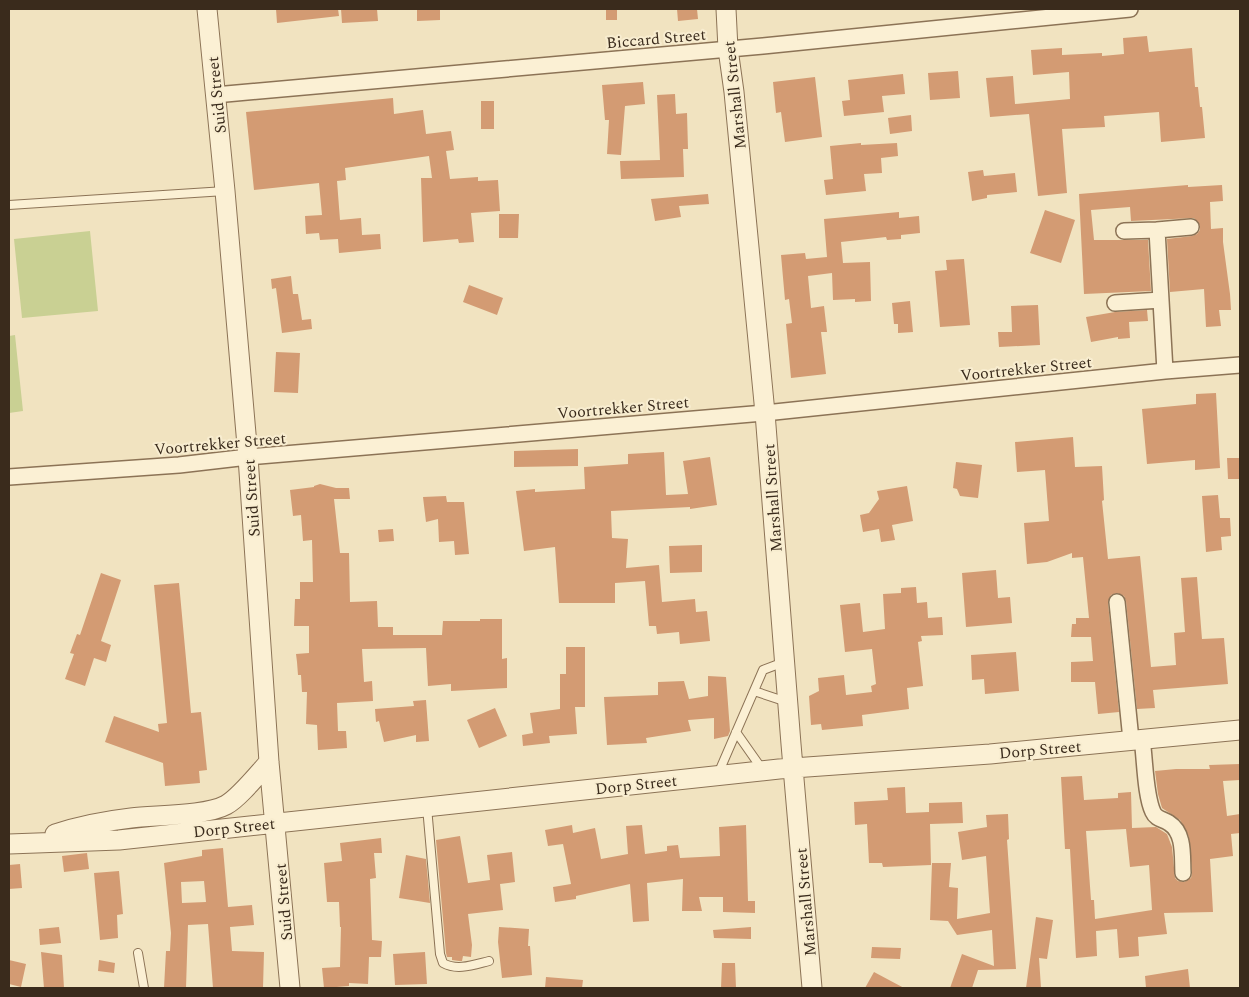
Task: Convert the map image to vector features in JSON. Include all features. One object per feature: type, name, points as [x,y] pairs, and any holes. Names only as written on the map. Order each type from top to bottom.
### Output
[{"type":"street","name":"Suid Street","points":[[207,9],[248,457],[269,762],[290,988]]},
{"type":"street","name":"Marshall Street","points":[[726,9],[728,49],[734,92],[765,413],[812,988]]},
{"type":"street","name":"Biccard Street","points":[[215,95],[728,49],[1130,9]]},
{"type":"street","points":[[1124,231],[1191,227]]},
{"type":"street","points":[[1157,230],[1165,371]]},
{"type":"street","points":[[1115,303],[1161,300]]},
{"type":"street","name":"Voortrekker Street","points":[[9,477],[179,465],[248,457],[765,413],[1165,371],[1240,365]]},
{"type":"street","points":[[1117,602],[1137,740],[1149,799],[1156,817],[1169,823],[1179,834],[1183,873]]},
{"type":"street","name":"Dorp Street","points":[[9,844],[119,840],[793,768],[990,754],[1240,730]]},
{"type":"street","name":"Dorp Street","points":[[33,842],[88,825],[224,807],[235,800],[269,762]]},
{"type":"lane","points":[[9,205],[225,191]]},
{"type":"lane","points":[[717,776],[763,670],[784,662]]},
{"type":"lane","points":[[754,690],[788,702]]},
{"type":"lane","points":[[736,732],[763,771]]},
{"type":"lane","points":[[427,807],[440,954],[443,963],[451,967],[469,966],[488,961]]},
{"type":"lane","points":[[138,953],[144,988]]},
{"type":"green space","points":[[90,231],[98,311],[22,318],[14,239]]},
{"type":"green space","points":[[15,335],[23,411],[9,413],[9,336]]},
{"type":"building","points":[[276,9],[338,9],[339,16],[277,23]]},
{"type":"building","points":[[341,9],[377,9],[378,21],[342,23]]},
{"type":"building","points":[[417,9],[440,9],[440,20],[417,21]]},
{"type":"building","points":[[606,9],[617,9],[617,20],[606,20]]},
{"type":"building","points":[[677,9],[697,9],[698,19],[678,21]]},
{"type":"building","points":[[1147,36],[1149,52],[1192,48],[1195,87],[1198,87],[1200,107],[1202,107],[1205,138],[1161,142],[1159,112],[1104,116],[1105,127],[1062,129],[1067,193],[1038,196],[1029,114],[990,117],[986,78],[1013,76],[1015,104],[1070,99],[1069,72],[1033,75],[1031,50],[1062,48],[1062,55],[1102,53],[1102,56],[1124,54],[1123,38]]},
{"type":"building","points":[[958,71],[960,98],[930,100],[928,73]]},
{"type":"building","points":[[903,74],[905,94],[882,96],[884,112],[844,116],[842,101],[850,100],[848,80]]},
{"type":"building","points":[[815,77],[822,137],[785,142],[781,112],[776,113],[773,82]]},
{"type":"building","points":[[643,82],[645,104],[625,106],[621,155],[607,154],[609,120],[605,120],[602,85]]},
{"type":"building","points":[[675,94],[676,114],[687,113],[688,149],[683,149],[684,177],[621,179],[620,161],[660,160],[657,95]]},
{"type":"building","points":[[393,98],[394,114],[423,110],[426,134],[451,131],[454,150],[446,151],[450,179],[478,177],[478,181],[498,180],[500,211],[471,213],[474,242],[459,243],[458,239],[423,242],[421,178],[432,178],[429,156],[345,168],[346,180],[337,181],[340,220],[361,218],[362,235],[380,234],[381,249],[339,253],[338,239],[320,240],[319,233],[306,234],[305,216],[322,215],[319,183],[254,190],[246,112]]},
{"type":"building","points":[[481,101],[494,101],[494,129],[481,129]]},
{"type":"building","points":[[911,115],[912,131],[890,134],[888,118]]},
{"type":"building","points":[[861,143],[861,145],[897,143],[898,156],[881,158],[882,173],[864,174],[866,191],[826,195],[824,180],[833,179],[830,146]]},
{"type":"building","points":[[983,170],[984,176],[1015,173],[1017,192],[987,195],[987,198],[972,201],[968,172]]},
{"type":"building","points":[[1188,185],[1188,187],[1222,185],[1223,201],[1210,202],[1211,229],[1223,228],[1230,294],[1231,310],[1219,310],[1221,326],[1206,327],[1204,289],[1170,292],[1167,239],[1197,234],[1200,226],[1194,218],[1131,221],[1130,207],[1091,210],[1094,240],[1148,240],[1151,291],[1084,294],[1079,194]]},
{"type":"building","points":[[708,194],[709,204],[679,206],[681,217],[655,221],[651,199]]},
{"type":"building","points":[[1045,210],[1075,220],[1061,263],[1030,253]]},
{"type":"building","points":[[899,212],[899,218],[919,216],[920,233],[901,235],[901,239],[887,240],[886,237],[841,242],[843,263],[870,262],[871,301],[855,302],[855,299],[833,300],[832,273],[808,276],[811,308],[824,306],[827,332],[821,332],[826,374],[791,378],[786,324],[792,323],[789,299],[785,300],[781,255],[805,253],[806,259],[827,257],[824,219]]},
{"type":"building","points":[[499,214],[519,214],[518,238],[499,238]]},
{"type":"building","points":[[964,259],[970,325],[940,327],[935,271],[947,270],[946,260]]},
{"type":"building","points":[[291,276],[293,294],[298,294],[302,320],[311,319],[312,329],[282,333],[276,288],[272,289],[271,279]]},
{"type":"building","points":[[469,285],[503,298],[497,315],[463,302]]},
{"type":"building","points":[[910,301],[913,332],[898,333],[898,324],[894,324],[892,303]]},
{"type":"building","points":[[1038,305],[1040,345],[999,347],[998,332],[1012,332],[1011,306]]},
{"type":"building","points":[[1147,310],[1148,321],[1129,322],[1130,338],[1118,339],[1118,337],[1091,342],[1086,317],[1115,312]]},
{"type":"building","points":[[276,352],[300,353],[298,393],[274,392]]},
{"type":"building","points":[[1216,393],[1220,468],[1195,470],[1195,460],[1147,464],[1142,409],[1196,404],[1196,394]]},
{"type":"building","points":[[1073,437],[1075,467],[1102,466],[1104,500],[1102,501],[1108,559],[1140,556],[1151,667],[1176,665],[1174,633],[1185,632],[1181,578],[1197,577],[1202,639],[1224,638],[1228,684],[1153,690],[1155,708],[1137,709],[1126,601],[1124,596],[1117,593],[1111,595],[1108,603],[1119,712],[1098,714],[1095,682],[1071,682],[1071,662],[1093,661],[1091,637],[1071,637],[1072,624],[1076,624],[1076,618],[1089,618],[1083,557],[1072,558],[1072,553],[1047,562],[1027,564],[1024,523],[1049,521],[1045,470],[1017,472],[1015,442]]},
{"type":"building","points":[[578,449],[578,466],[514,467],[514,451]]},
{"type":"building","points":[[664,452],[666,495],[688,494],[683,461],[710,457],[717,505],[690,509],[690,507],[611,511],[612,538],[628,539],[626,568],[659,565],[662,602],[695,599],[696,612],[707,611],[710,641],[680,644],[679,632],[657,634],[656,626],[649,626],[645,581],[615,583],[615,603],[559,603],[555,547],[524,551],[516,491],[535,489],[535,492],[585,489],[584,467],[628,464],[628,454]]},
{"type":"building","points":[[1227,458],[1240,458],[1240,479],[1228,479]]},
{"type":"building","points":[[956,462],[982,465],[978,498],[960,496],[957,489],[953,488]]},
{"type":"building","points":[[320,484],[336,488],[349,488],[350,499],[334,499],[340,553],[349,553],[350,602],[377,601],[378,627],[393,627],[393,635],[442,635],[443,621],[502,619],[502,659],[507,658],[507,688],[451,691],[451,684],[428,686],[426,648],[362,649],[364,682],[372,681],[373,701],[337,703],[338,731],[346,731],[347,748],[318,750],[317,725],[306,724],[307,692],[302,692],[301,675],[298,675],[296,654],[309,653],[309,626],[294,626],[295,599],[300,599],[300,582],[313,582],[312,540],[303,541],[301,515],[293,516],[290,490],[314,487]]},
{"type":"building","points":[[907,486],[913,521],[892,525],[895,540],[881,542],[879,529],[863,532],[860,515],[869,513],[879,499],[877,491]]},
{"type":"building","points":[[1218,495],[1220,518],[1230,518],[1231,536],[1221,537],[1222,550],[1206,552],[1202,496]]},
{"type":"building","points":[[446,496],[447,502],[464,502],[469,554],[455,555],[454,541],[439,542],[438,519],[426,522],[423,497]]},
{"type":"building","points":[[393,529],[394,541],[379,542],[378,530]]},
{"type":"building","points":[[702,545],[702,572],[670,573],[669,546]]},
{"type":"building","points":[[996,570],[998,598],[1010,597],[1012,623],[966,627],[962,573]]},
{"type":"building","points":[[101,573],[121,580],[101,641],[111,645],[106,662],[94,658],[85,686],[65,679],[74,654],[70,653],[77,634],[80,635]]},
{"type":"building","points":[[179,583],[191,713],[201,712],[207,770],[199,771],[200,783],[165,786],[163,763],[105,742],[114,716],[159,732],[158,724],[167,723],[154,585]]},
{"type":"building","points":[[916,587],[917,603],[927,602],[928,618],[942,617],[943,635],[921,636],[922,641],[918,642],[923,686],[907,688],[909,709],[862,715],[863,726],[822,730],[821,724],[811,725],[809,696],[819,691],[818,678],[844,675],[846,695],[872,692],[871,686],[876,684],[872,649],[845,652],[840,605],[860,603],[863,632],[885,629],[883,594],[901,593],[901,588]]},
{"type":"building","points":[[566,647],[585,647],[585,707],[575,707],[577,734],[549,736],[550,743],[523,746],[522,735],[533,733],[530,713],[560,709],[560,674],[566,674]]},
{"type":"building","points":[[1016,652],[1019,691],[985,694],[984,679],[972,680],[971,655]]},
{"type":"building","points":[[708,676],[726,677],[730,731],[728,736],[714,739],[714,718],[688,720],[691,731],[646,738],[647,743],[607,745],[604,697],[658,695],[658,682],[684,681],[689,699],[708,696]]},
{"type":"building","points":[[426,700],[429,741],[416,742],[416,735],[384,742],[379,721],[376,722],[375,709],[414,706],[413,701]]},
{"type":"building","points":[[495,708],[507,736],[479,748],[467,720]]},
{"type":"building","points":[[1240,764],[1240,780],[1223,781],[1227,816],[1240,814],[1240,833],[1231,834],[1233,856],[1210,859],[1213,912],[1164,913],[1167,934],[1138,937],[1139,956],[1119,958],[1117,929],[1096,931],[1097,956],[1076,958],[1070,849],[1065,849],[1061,777],[1082,776],[1084,800],[1118,798],[1118,793],[1131,792],[1132,828],[1156,827],[1167,834],[1172,847],[1175,878],[1178,881],[1184,882],[1191,878],[1192,873],[1189,837],[1180,820],[1162,808],[1155,771],[1210,769],[1209,765]],"holes":[[[1126,829],[1130,867],[1149,865],[1152,910],[1095,919],[1094,900],[1091,900],[1086,831]]]},
{"type":"building","points":[[905,787],[906,813],[929,812],[929,803],[962,802],[963,823],[930,824],[931,865],[883,867],[882,863],[869,863],[867,824],[855,825],[854,802],[888,800],[887,788]]},
{"type":"building","points":[[1008,814],[1009,839],[1007,840],[1016,969],[978,970],[972,988],[950,988],[962,954],[994,966],[992,930],[957,935],[948,921],[930,920],[932,863],[951,863],[949,887],[958,888],[957,919],[990,913],[986,856],[962,860],[958,832],[987,827],[986,815]]},
{"type":"building","points":[[572,825],[573,833],[595,828],[601,859],[628,854],[626,826],[642,825],[645,854],[667,851],[667,846],[678,845],[680,858],[720,856],[719,827],[746,825],[748,901],[755,901],[755,913],[723,912],[723,897],[699,897],[702,911],[682,911],[683,879],[647,883],[649,921],[633,922],[630,884],[576,896],[576,899],[555,902],[553,887],[571,884],[563,844],[548,846],[545,830]]},
{"type":"building","points":[[460,836],[468,883],[490,880],[487,855],[512,852],[515,882],[500,884],[503,910],[468,914],[472,945],[471,957],[463,956],[462,961],[452,960],[452,957],[447,957],[446,953],[436,840]]},
{"type":"building","points":[[381,838],[382,853],[374,853],[376,878],[370,879],[372,940],[382,941],[381,957],[369,957],[368,984],[349,983],[349,986],[324,988],[322,968],[340,967],[341,927],[339,902],[327,902],[324,863],[342,861],[340,843]]},
{"type":"building","points":[[223,848],[228,907],[252,905],[254,925],[230,927],[232,951],[264,952],[263,988],[213,988],[208,924],[188,925],[186,988],[164,988],[166,951],[170,951],[171,933],[164,863],[202,856],[202,850]],"holes":[[[204,881],[206,902],[182,903],[181,882]]]},
{"type":"building","points":[[87,853],[89,869],[64,872],[62,856]]},
{"type":"building","points":[[406,855],[426,859],[430,903],[399,898]]},
{"type":"building","points":[[20,864],[22,888],[9,889],[9,865]]},
{"type":"building","points":[[119,871],[123,914],[117,915],[118,938],[100,940],[94,873]]},
{"type":"building","points":[[1036,917],[1053,920],[1047,959],[1039,958],[1041,988],[1026,988]]},
{"type":"building","points":[[59,927],[61,943],[40,945],[39,929]]},
{"type":"building","points":[[499,927],[529,929],[528,946],[530,946],[532,975],[502,978],[498,942]]},
{"type":"building","points":[[751,927],[751,939],[714,938],[713,930]]},
{"type":"building","points":[[872,947],[901,948],[900,959],[871,958]]},
{"type":"building","points":[[41,952],[62,955],[64,988],[44,988]]},
{"type":"building","points":[[425,952],[427,984],[395,985],[393,954]]},
{"type":"building","points":[[9,960],[26,964],[21,987],[9,984]]},
{"type":"building","points":[[99,960],[115,963],[114,973],[98,971]]},
{"type":"building","points":[[722,963],[735,963],[736,988],[721,988]]},
{"type":"building","points":[[1188,969],[1190,988],[1146,988],[1145,976]]},
{"type":"building","points":[[874,972],[904,988],[865,988]]},
{"type":"building","points":[[546,977],[583,980],[582,988],[545,988]]}]
